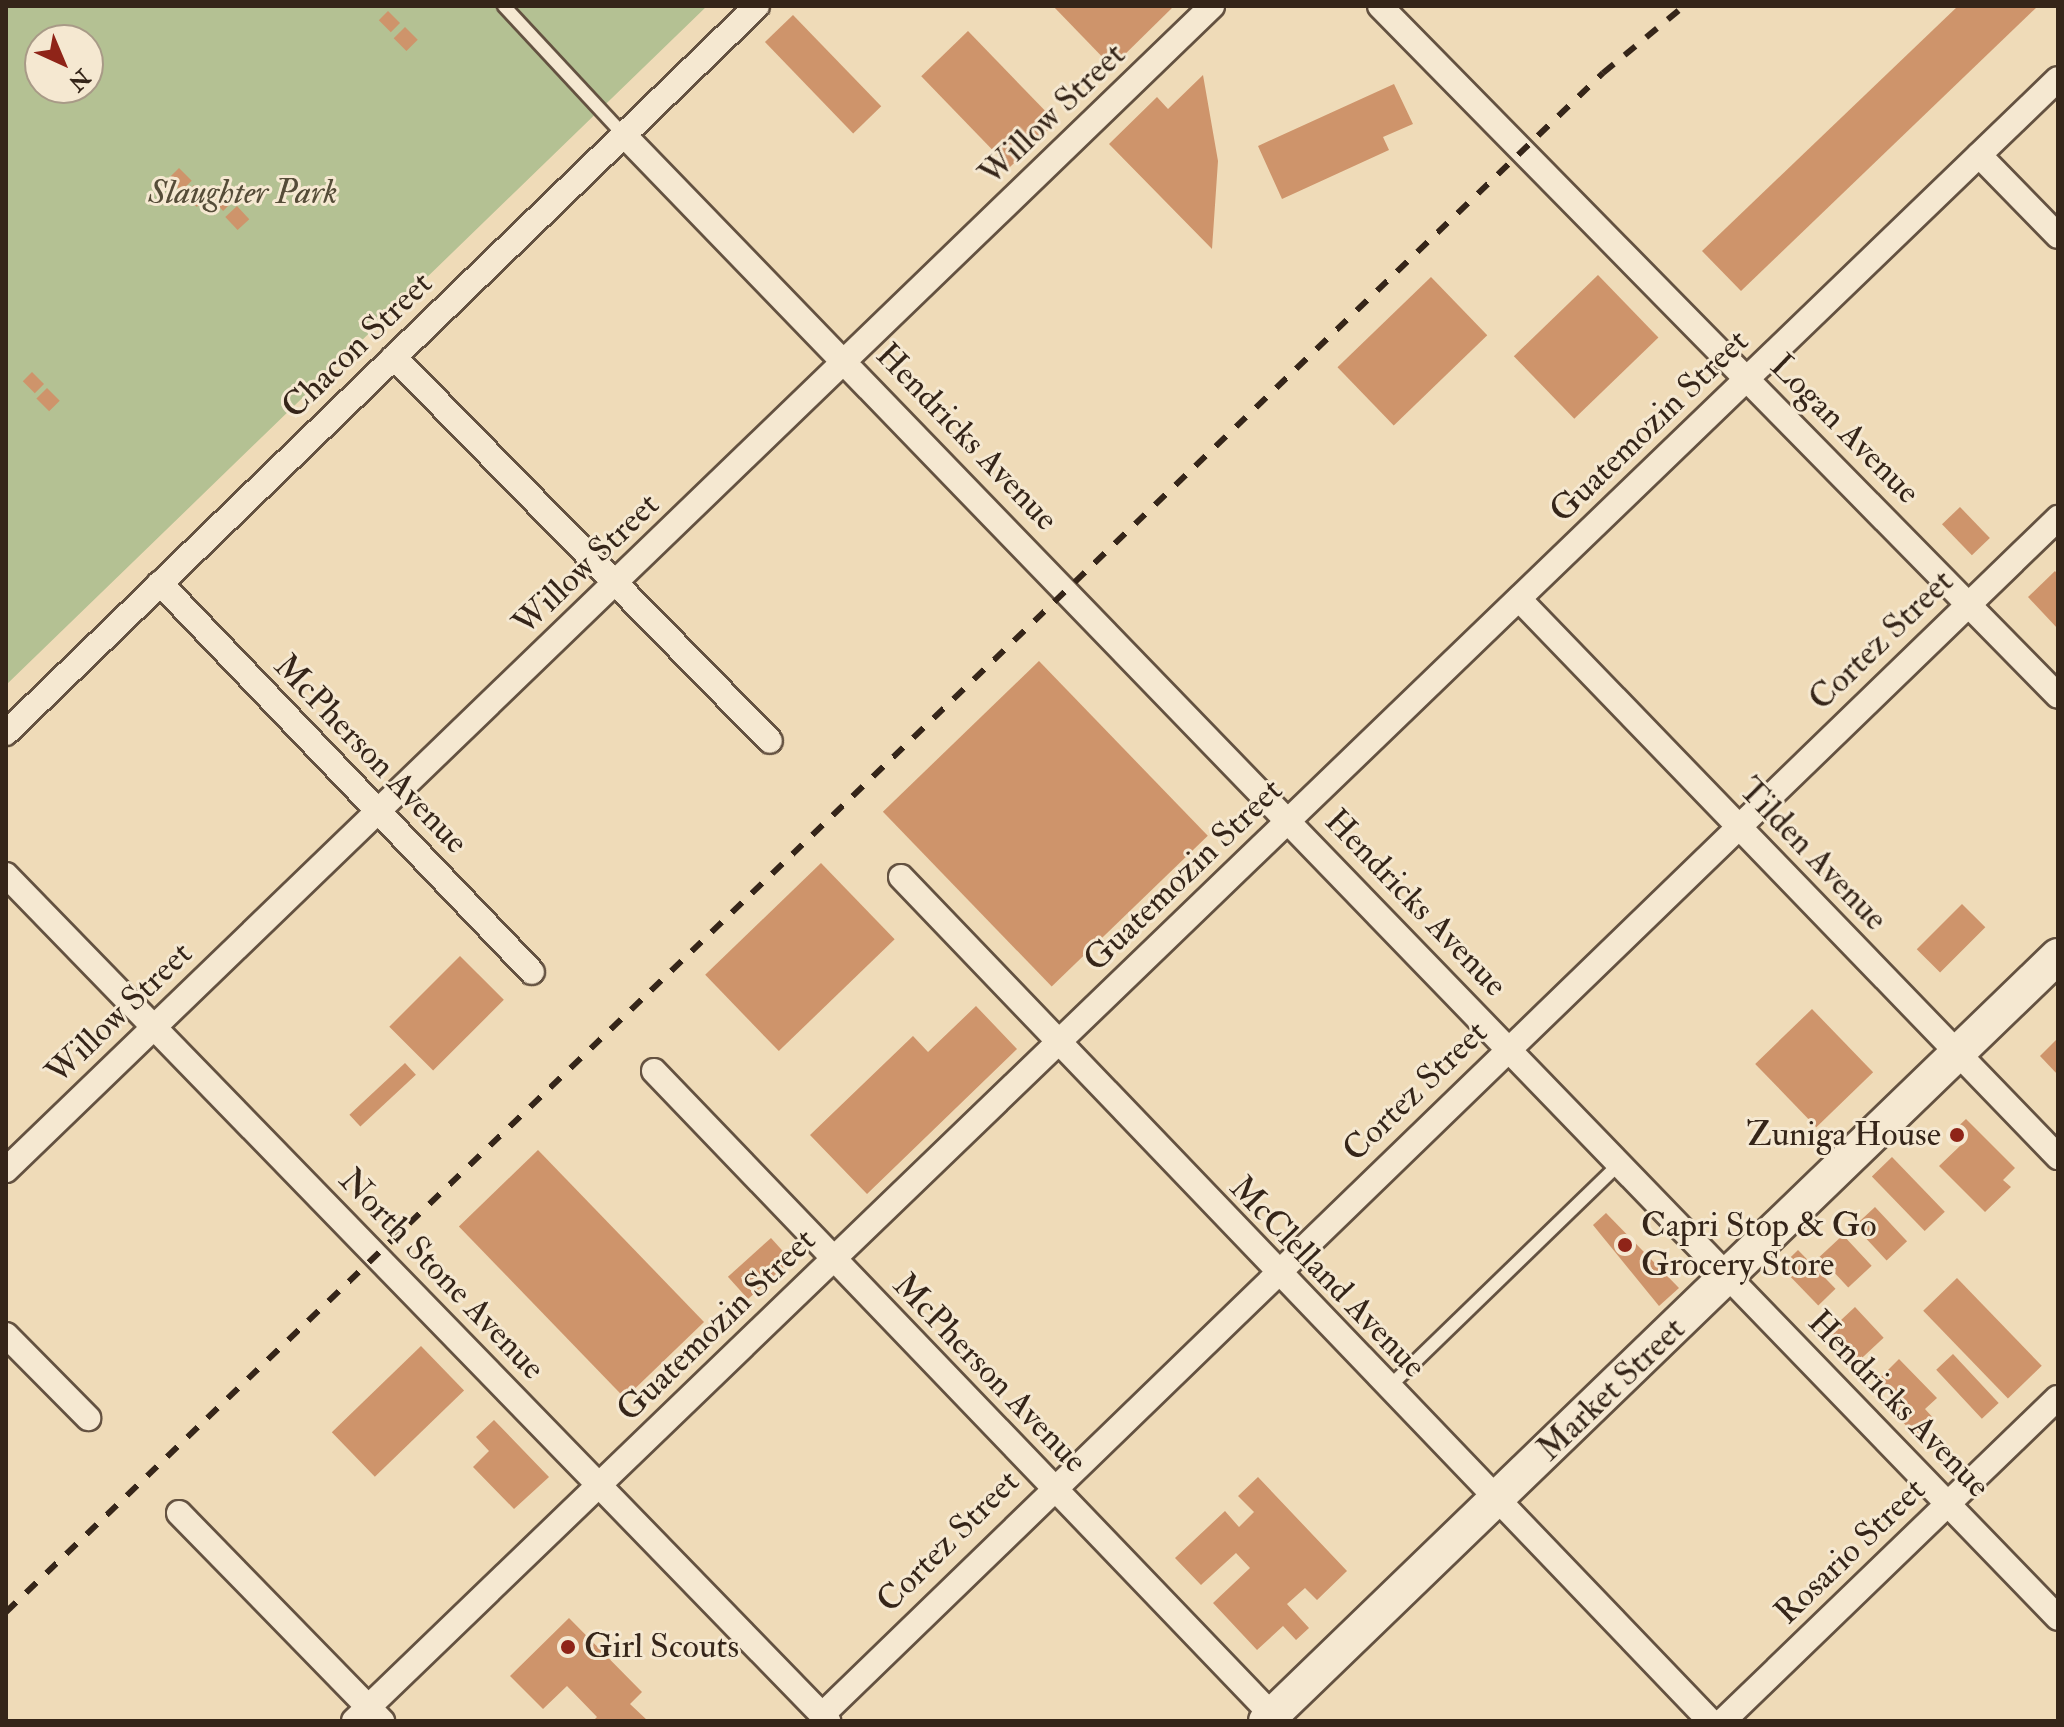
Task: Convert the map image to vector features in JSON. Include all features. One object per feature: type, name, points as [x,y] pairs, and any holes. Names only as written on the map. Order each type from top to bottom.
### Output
[{"type":"street","name":"Chacon Street","points":[[6,733],[757,6]]},
{"type":"street","name":"Willow Street","points":[[6,1170],[1212,6]]},
{"type":"street","name":"Logan Avenue","points":[[1380,6],[2058,696]]},
{"type":"street","name":"Guatemozin Street","points":[[368,1716],[599,1485],[2058,79]]},
{"type":"street","name":"Hendricks Avenue","points":[[623,134],[846,359],[2058,1618]]},
{"type":"street","points":[[1979,155],[2058,236]]},
{"type":"street","points":[[394,357],[770,741]]},
{"type":"street","name":"Cortez Street","points":[[825,1718],[1052,1486],[1278,1273],[2058,518]]},
{"type":"street","name":"McPherson Avenue","points":[[160,583],[532,972]]},
{"type":"street","name":"Tilden Avenue","points":[[1519,599],[2058,1157]]},
{"type":"street","name":"North Stone Avenue","points":[[6,875],[825,1718]]},
{"type":"street","name":"McClelland Avenue","points":[[901,877],[1057,1044],[1710,1721]]},
{"type":"street","name":"Market Street","points":[[1272,1719],[2058,956]]},
{"type":"street","name":"McPherson Avenue","points":[[654,1071],[1272,1719]]},
{"type":"street","points":[[6,1335],[88,1418]]},
{"type":"street","name":"Rosario Street","points":[[1723,1721],[2058,1398]]},
{"type":"street","points":[[179,1513],[368,1716]]},
{"type":"lane","points":[[504,6],[623,134]]},
{"type":"lane","points":[[1388,1388],[1620,1163]]},
{"type":"green space","name":"Slaughter Park","points":[[6,6],[707,6],[6,685]]},
{"type":"building","points":[[1053,6],[1174,6],[1112,67]]},
{"type":"building","points":[[1958,6],[2038,6],[1741,291],[1702,251]]},
{"type":"building","points":[[388,11],[400,23],[391,32],[379,20]]},
{"type":"building","points":[[793,15],[881,106],[853,133],[765,42]]},
{"type":"building","points":[[405,27],[418,40],[406,51],[394,38]]},
{"type":"building","points":[[968,31],[1056,122],[1009,168],[921,76]]},
{"type":"building","points":[[1203,75],[1218,161],[1212,249],[1109,144],[1157,97],[1168,109]]},
{"type":"building","points":[[1394,84],[1413,124],[1383,137],[1389,150],[1282,199],[1258,146]]},
{"type":"building","points":[[179,168],[192,181],[181,191],[168,179]]},
{"type":"building","points":[[194,185],[206,198],[197,207],[184,194]]},
{"type":"building","points":[[221,189],[233,201],[223,211],[211,199]]},
{"type":"building","points":[[237,206],[249,219],[238,230],[225,217]]},
{"type":"building","points":[[1598,275],[1658,338],[1574,419],[1514,356]]},
{"type":"building","points":[[1431,277],[1487,335],[1394,426],[1337,367]]},
{"type":"building","points":[[32,372],[44,384],[35,393],[23,381]]},
{"type":"building","points":[[47,388],[60,401],[49,411],[36,399]]},
{"type":"building","points":[[1960,507],[1990,538],[1972,555],[1942,524]]},
{"type":"building","points":[[2055,571],[2058,575],[2058,629],[2028,597]]},
{"type":"building","points":[[1039,661],[1208,836],[1052,987],[883,812]]},
{"type":"building","points":[[821,863],[895,939],[779,1051],[705,975]]},
{"type":"building","points":[[1962,904],[1985,927],[1940,973],[1917,949]]},
{"type":"building","points":[[460,956],[504,1000],[433,1071],[389,1027]]},
{"type":"building","points":[[976,1006],[1017,1049],[867,1194],[810,1135],[913,1036],[928,1052]]},
{"type":"building","points":[[1812,1009],[1873,1072],[1816,1127],[1755,1064]]},
{"type":"building","points":[[2058,1038],[2058,1075],[2040,1056]]},
{"type":"building","points":[[405,1063],[416,1075],[360,1127],[349,1115]]},
{"type":"building","points":[[1966,1119],[2015,1168],[2003,1180],[2011,1187],[1985,1212],[1939,1166],[1961,1145],[1950,1134]]},
{"type":"building","points":[[538,1150],[704,1322],[625,1398],[459,1226]]},
{"type":"building","points":[[1892,1157],[1945,1212],[1925,1231],[1872,1176]]},
{"type":"building","points":[[1875,1207],[1907,1241],[1887,1260],[1855,1226]]},
{"type":"building","name":"Capri Stop & Go Grocery Store","points":[[1606,1213],[1679,1288],[1659,1306],[1593,1225]]},
{"type":"building","points":[[1843,1235],[1872,1266],[1848,1288],[1820,1257]]},
{"type":"building","points":[[771,1238],[791,1260],[748,1299],[728,1277]]},
{"type":"building","points":[[1798,1250],[1836,1289],[1818,1306],[1781,1267]]},
{"type":"building","points":[[1957,1278],[2042,1366],[2008,1398],[1923,1311]]},
{"type":"building","points":[[1855,1307],[1884,1338],[1854,1365],[1826,1334]]},
{"type":"building","points":[[421,1346],[464,1391],[375,1477],[332,1432]]},
{"type":"building","points":[[1953,1354],[1999,1403],[1982,1419],[1936,1370]]},
{"type":"building","points":[[1899,1359],[1937,1398],[1925,1409],[1936,1421],[1918,1438],[1894,1413],[1902,1405],[1878,1380]]},
{"type":"building","points":[[494,1420],[549,1477],[514,1509],[473,1467],[489,1451],[476,1437]]},
{"type":"building","points":[[1258,1477],[1347,1571],[1317,1600],[1305,1588],[1287,1604],[1309,1628],[1296,1640],[1283,1626],[1257,1650],[1213,1603],[1250,1568],[1236,1553],[1201,1585],[1175,1558],[1225,1511],[1239,1527],[1254,1512],[1238,1496]]},
{"type":"building","name":"Girl Scouts","points":[[569,1618],[642,1692],[630,1704],[648,1721],[593,1721],[597,1717],[567,1686],[543,1709],[510,1676]]},
{"type":"railway","points":[[6,1612],[1603,73],[1684,6]]},
{"type":"place","name":"Zuniga House","points":[[1957,1135]]},
{"type":"place","name":"Capri Stop & Go Grocery Store","points":[[1625,1245]]},
{"type":"place","name":"Girl Scouts","points":[[568,1647]]}]
